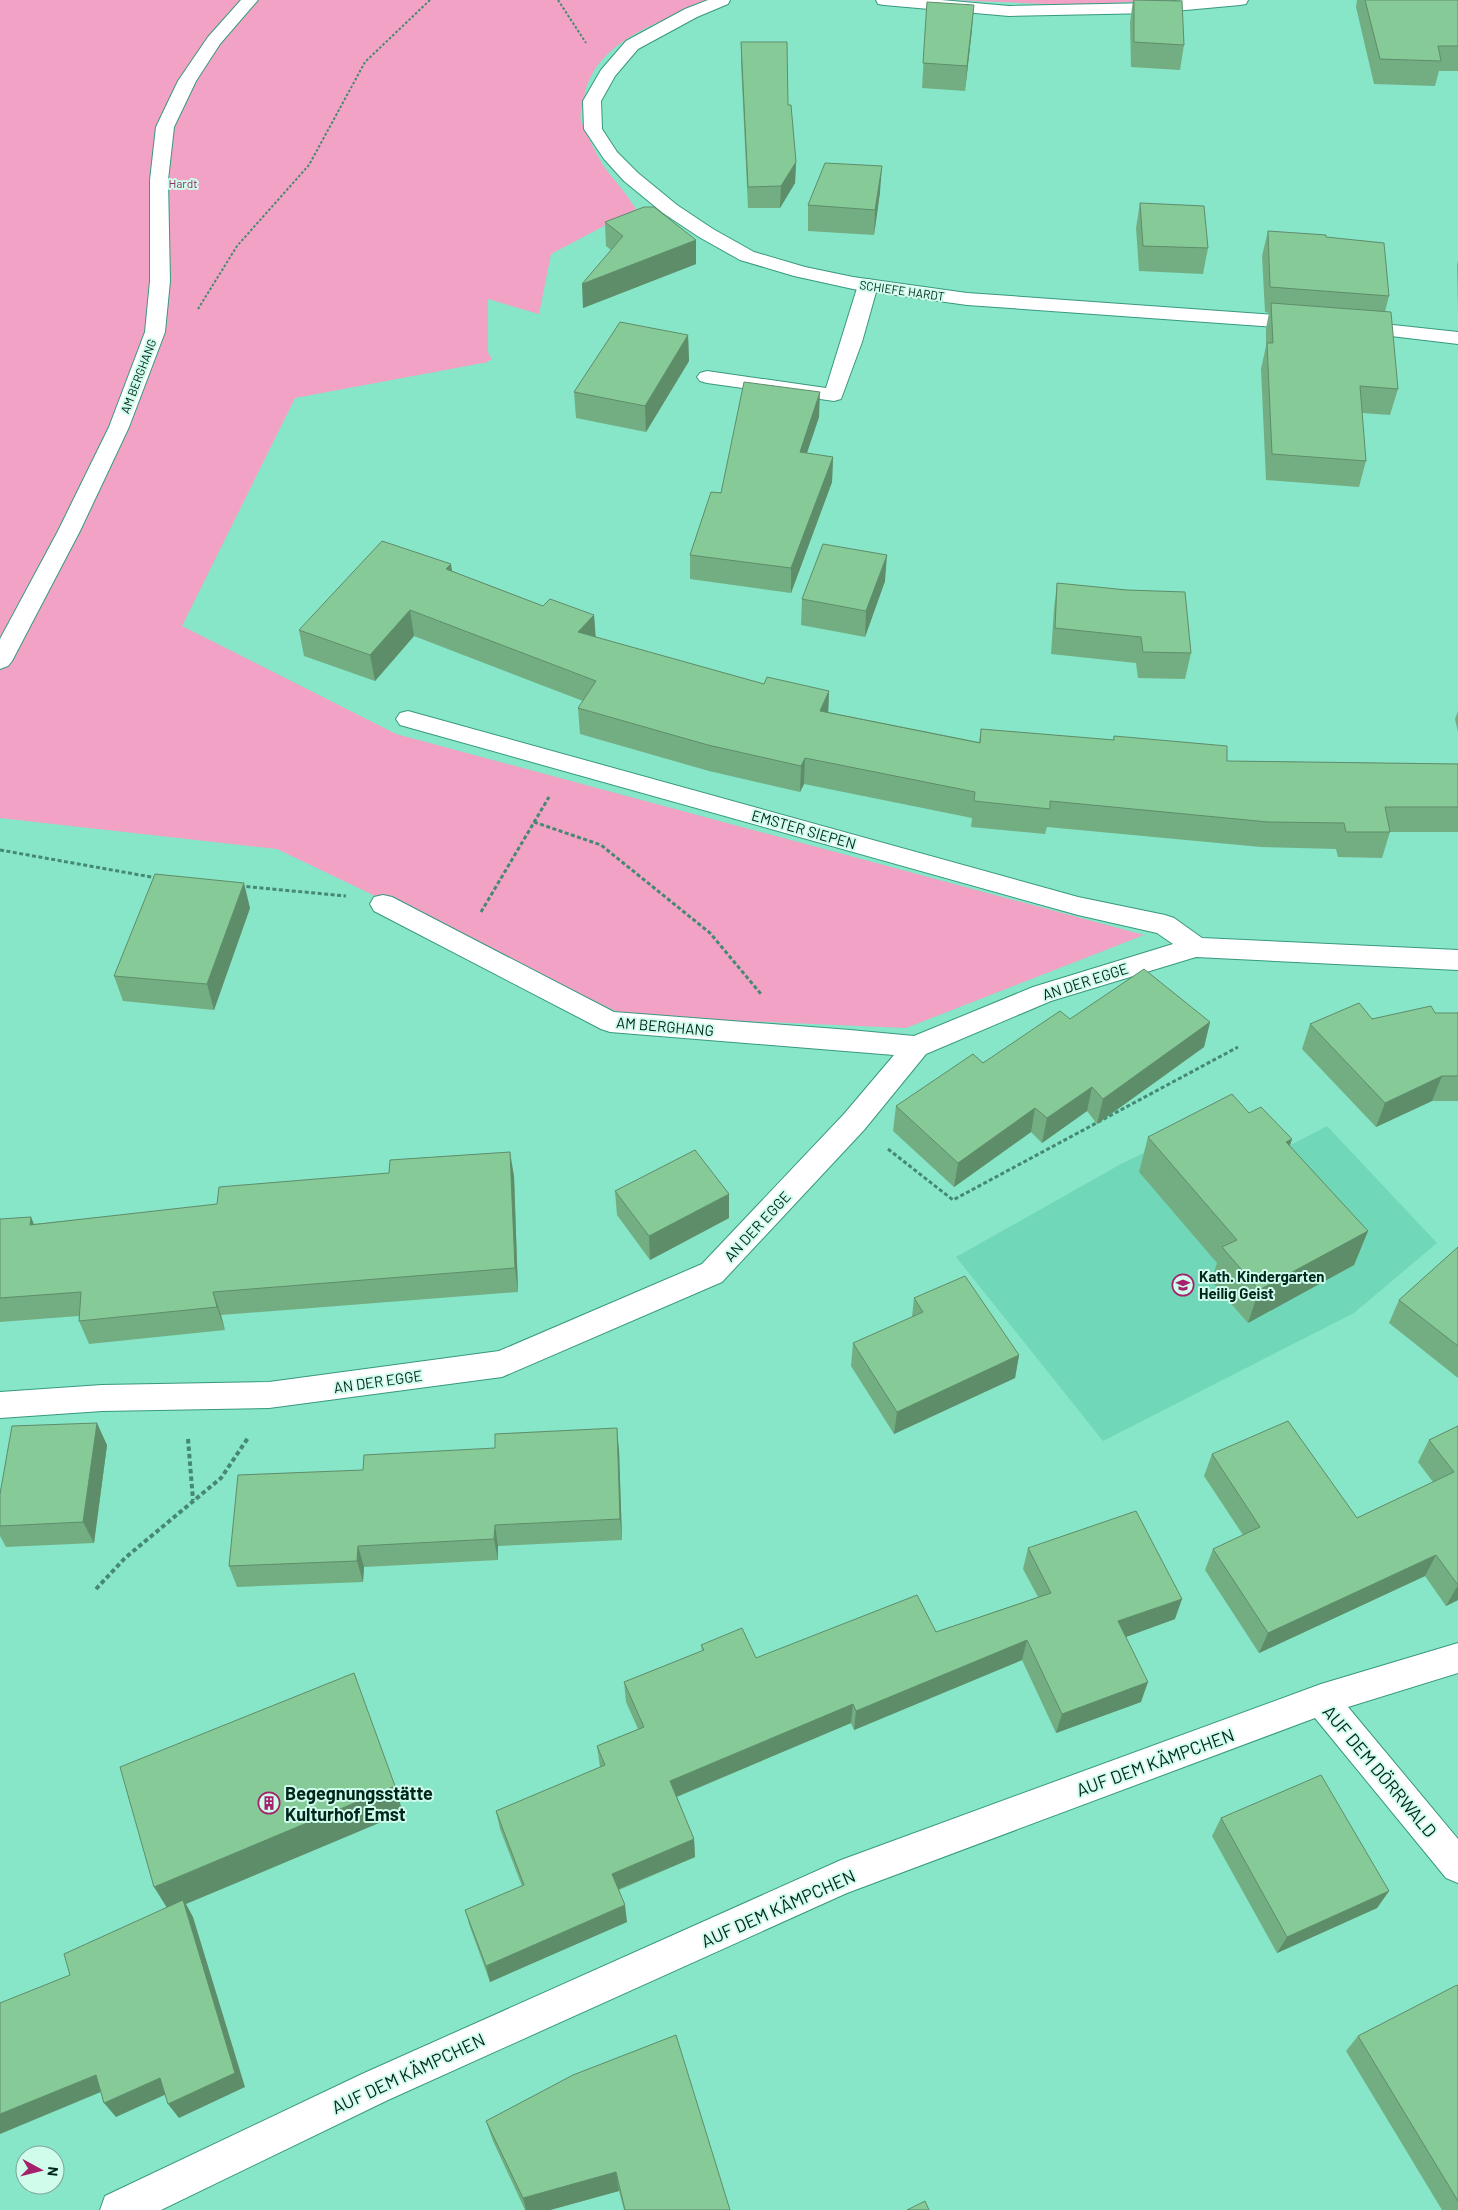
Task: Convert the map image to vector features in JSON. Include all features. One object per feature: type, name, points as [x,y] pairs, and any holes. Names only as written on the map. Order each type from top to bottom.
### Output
[{"type":"street","name":"AM BERGHANG","points":[[0,661],[69,531],[119,427],[155,332],[160,281],[159,180],[165,127],[187,81],[214,41],[250,0]]},
{"type":"street","name":"SCHIEFE HARDT","points":[[722,0],[690,13],[632,45],[608,74],[592,101],[594,128],[610,155],[638,182],[706,233],[747,256],[801,272],[868,285],[967,299],[1318,324]]},
{"type":"street","points":[[884,0],[1008,11],[1153,8],[1240,0]]},
{"type":"street","points":[[707,377],[834,395],[852,342],[868,285]]},
{"type":"street","points":[[1338,326],[1458,338]]},
{"type":"street","name":"EMSTER SIEPEN","points":[[408,719],[1078,906],[1165,925],[1196,947]]},
{"type":"street","name":"AM BERGHANG","points":[[383,904],[610,1022],[916,1047]]},
{"type":"street","name":"AN DER EGGE","points":[[0,1405],[102,1398],[269,1395],[502,1364],[712,1274],[854,1122],[916,1047],[1042,994],[1196,947],[1458,960]]},
{"type":"street","name":"AUF DEM KÄMPCHEN","points":[[119,2210],[375,2087],[842,1878],[1321,1700],[1458,1658]]},
{"type":"street","name":"AUF DEM DÖRRWALD","points":[[1321,1700],[1458,1866]]},
{"type":"path","points":[[155,332],[194,316],[237,246],[309,165],[364,62],[430,0]]},
{"type":"path","points":[[558,0],[608,74]]},
{"type":"path","points":[[462,945],[569,764]]},
{"type":"path","points":[[534,822],[601,845],[710,933],[797,1036]]},
{"type":"path","points":[[0,850],[162,879]]},
{"type":"path","points":[[238,886],[372,898],[383,904]]},
{"type":"path","points":[[854,1122],[952,1200],[1238,1047]]},
{"type":"path","points":[[96,1589],[125,1558],[221,1478],[248,1439],[269,1395]]},
{"type":"path","points":[[186,1396],[192,1501]]},
{"type":"shaded area","name":"Kath. Kindergarten Heilig Geist","points":[[1213,1119],[1266,1158],[1327,1126],[1437,1243],[1354,1313],[1103,1441],[956,1257],[1121,1164]]},
{"type":"green space","name":"Hardt","points":[[0,0],[711,0],[634,35],[616,47],[601,61],[590,78],[581,110],[581,121],[605,167],[636,209],[551,254],[539,314],[488,299],[488,352],[492,360],[295,398],[182,626],[396,734],[1144,935],[906,1028],[626,1016],[277,849],[0,818]]},
{"type":"green space","points":[[954,0],[1171,0],[1068,5]]},
{"type":"building","points":[[1134,0],[1182,1],[1184,45],[1134,42]]},
{"type":"building","points":[[1365,0],[1458,0],[1458,46],[1438,46],[1441,61],[1380,59]]},
{"type":"building","points":[[927,2],[974,5],[967,66],[923,63]]},
{"type":"building","points":[[741,42],[787,42],[788,105],[791,105],[796,162],[781,186],[748,187]]},
{"type":"building","points":[[825,163],[882,166],[875,210],[808,205]]},
{"type":"building","points":[[1140,203],[1204,206],[1208,248],[1143,246]]},
{"type":"building","points":[[644,207],[654,207],[696,240],[582,284],[623,236],[605,222]]},
{"type":"building","points":[[1268,231],[1326,235],[1326,237],[1384,243],[1389,296],[1270,287]]},
{"type":"building","points":[[1271,303],[1391,312],[1398,389],[1360,386],[1366,461],[1272,454],[1267,343],[1273,343]]},
{"type":"building","points":[[620,322],[688,335],[645,406],[574,392]]},
{"type":"building","points":[[744,382],[820,392],[800,452],[833,457],[791,568],[690,555],[711,492],[721,493]]},
{"type":"building","points":[[382,541],[451,564],[446,569],[543,606],[550,599],[594,615],[578,632],[764,684],[767,677],[829,691],[820,711],[980,743],[981,729],[1114,740],[1114,736],[1227,746],[1227,761],[1458,764],[1458,807],[1385,807],[1390,832],[1346,832],[1344,823],[1268,822],[1050,801],[1050,809],[974,801],[975,792],[805,758],[801,766],[708,745],[578,708],[596,681],[410,610],[370,655],[299,630]]},
{"type":"building","points":[[823,544],[887,555],[866,611],[802,599]]},
{"type":"building","points":[[1057,583],[1127,590],[1185,592],[1191,653],[1143,652],[1141,637],[1055,628]]},
{"type":"building","points":[[155,874],[244,883],[207,984],[114,976]]},
{"type":"building","points":[[1144,969],[1210,1022],[1103,1099],[1092,1087],[1047,1118],[1035,1108],[958,1163],[896,1106],[973,1054],[983,1063],[1060,1011],[1070,1019]]},
{"type":"building","points":[[1359,1003],[1372,1019],[1431,1006],[1435,1013],[1458,1013],[1458,1076],[1442,1076],[1385,1103],[1310,1024]]},
{"type":"building","points":[[1232,1094],[1249,1113],[1261,1107],[1292,1139],[1286,1142],[1368,1231],[1259,1290],[1222,1247],[1237,1240],[1148,1137]]},
{"type":"building","points":[[695,1150],[729,1194],[649,1236],[615,1191]]},
{"type":"building","points":[[510,1152],[515,1268],[213,1292],[217,1307],[79,1321],[81,1292],[0,1298],[0,1219],[31,1217],[30,1225],[217,1204],[219,1187],[389,1173],[390,1160]]},
{"type":"building","points":[[1458,1247],[1458,1346],[1399,1300]]},
{"type":"building","points":[[965,1276],[1019,1355],[897,1412],[853,1343],[923,1312],[914,1298]]},
{"type":"building","points":[[1288,1421],[1357,1518],[1454,1472],[1429,1440],[1458,1426],[1458,1585],[1436,1555],[1268,1633],[1213,1549],[1260,1527],[1212,1454]]},
{"type":"building","points":[[97,1423],[83,1522],[0,1526],[0,1494],[12,1426]]},
{"type":"building","points":[[617,1428],[620,1519],[495,1525],[494,1539],[358,1546],[357,1561],[229,1566],[238,1475],[363,1470],[364,1455],[495,1448],[495,1434]]},
{"type":"building","points":[[1136,1511],[1182,1599],[1118,1621],[1148,1682],[1062,1714],[1027,1640],[856,1711],[853,1704],[670,1781],[694,1839],[612,1874],[625,1905],[486,1966],[465,1910],[524,1885],[496,1811],[605,1765],[597,1746],[644,1727],[624,1682],[704,1650],[701,1645],[742,1628],[756,1658],[917,1595],[936,1632],[1051,1593],[1028,1548]]},
{"type":"building","name":"Begegnungsstätte Kulturhof Emst","points":[[354,1673],[395,1786],[154,1887],[120,1767]]},
{"type":"building","points":[[1321,1775],[1389,1891],[1287,1937],[1221,1818]]},
{"type":"building","points":[[183,1900],[235,2073],[168,2104],[160,2078],[104,2103],[96,2075],[0,2114],[0,2003],[70,1975],[64,1954]]},
{"type":"building","points":[[1458,1986],[1458,2201],[1358,2036]]},
{"type":"building","points":[[676,2035],[730,2210],[625,2210],[616,2172],[523,2198],[486,2121],[573,2075]]},
{"type":"building","points":[[925,2201],[929,2210],[907,2210]]},
{"type":"place","name":"Kath. Kindergarten Heilig Geist","points":[[1183,1285]]},
{"type":"place","name":"Begegnungsstätte Kulturhof Emst","points":[[269,1803]]}]
